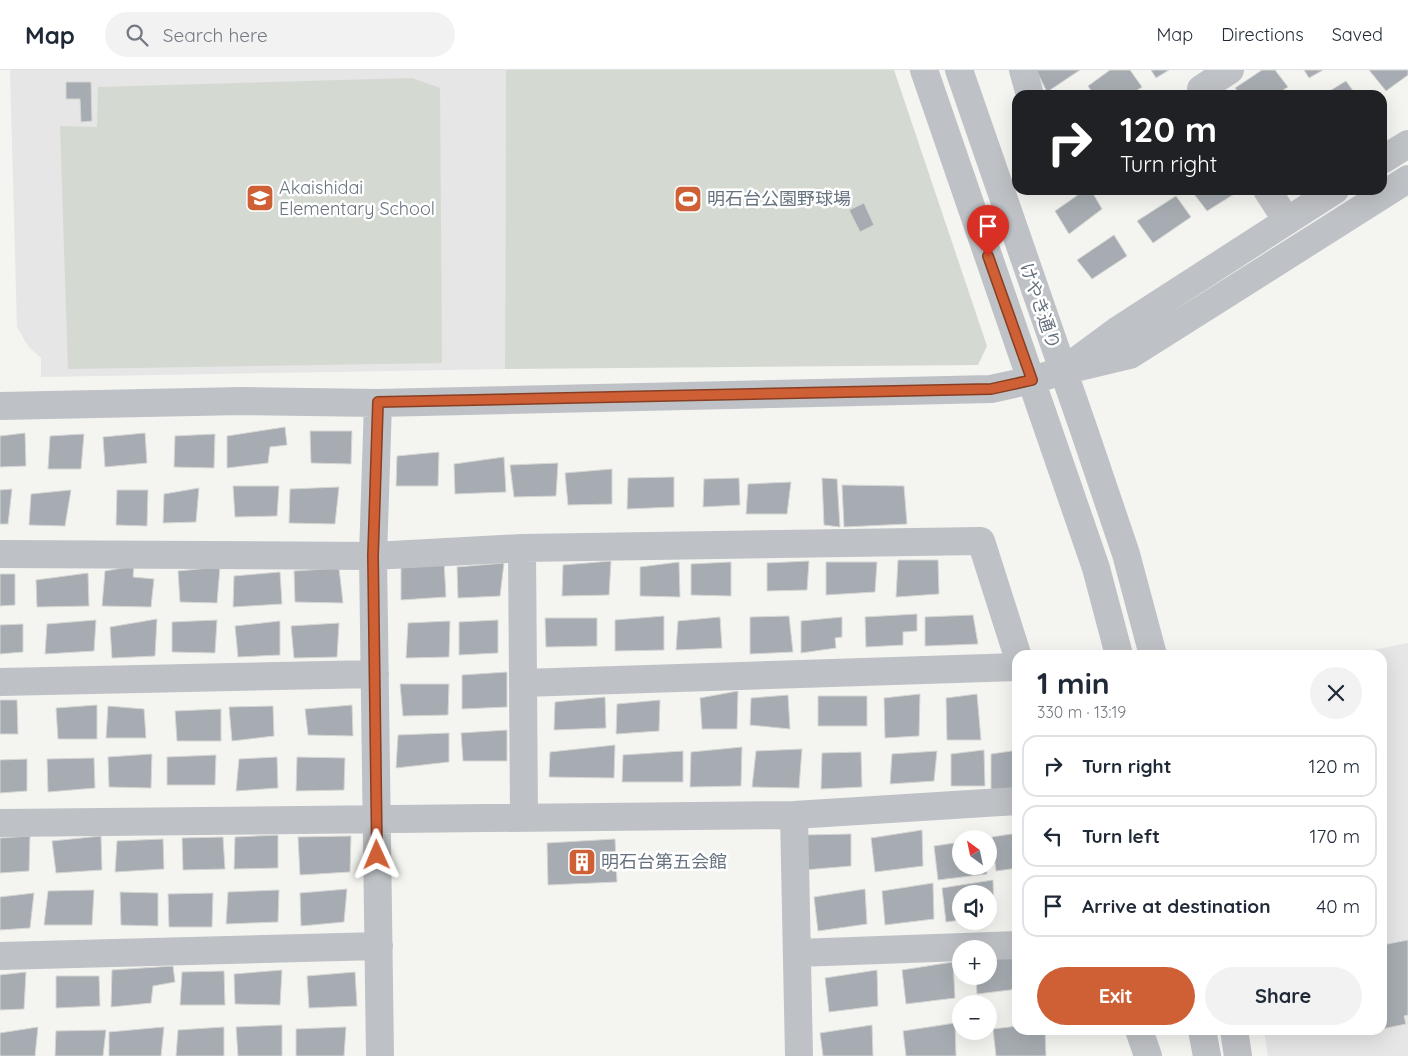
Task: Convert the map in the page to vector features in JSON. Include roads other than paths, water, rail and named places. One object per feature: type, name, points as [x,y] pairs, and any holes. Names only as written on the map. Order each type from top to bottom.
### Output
[{"type":"street","points":[[924,70],[1096,568],[1118,650]]},
{"type":"street","name":"けやき通り","points":[[959,70],[1126,554],[1152,650]]},
{"type":"street","points":[[1023,70],[1029,90]]},
{"type":"street","points":[[1203,90],[1230,70]]},
{"type":"street","points":[[1387,157],[1408,144]]},
{"type":"street","points":[[1387,192],[1408,179]]},
{"type":"street","points":[[1270,195],[1287,221]]},
{"type":"street","points":[[1063,371],[1118,330],[1327,195]]},
{"type":"street","points":[[0,406],[242,401],[378,402],[991,389],[1130,355],[1383,195]]},
{"type":"street","points":[[378,402],[373,556],[380,1056]]},
{"type":"street","points":[[0,554],[373,556],[522,548],[981,541],[1016,650]]},
{"type":"street","points":[[522,548],[524,817]]},
{"type":"street","points":[[523,683],[1012,667]]},
{"type":"street","points":[[0,682],[375,674]]},
{"type":"street","points":[[0,823],[794,815],[1012,801]]},
{"type":"street","points":[[794,815],[799,1056]]},
{"type":"street","points":[[797,953],[1012,945]]},
{"type":"street","points":[[0,956],[378,946]]},
{"type":"street","points":[[1141,1035],[1148,1056]]},
{"type":"street","points":[[1203,1035],[1206,1056]]},
{"type":"street","points":[[1235,1035],[1238,1056]]},
{"type":"place","name":"Akaishidai Elementary School","points":[[260,198]]},
{"type":"place","name":"明石台公園野球場","points":[[688,199]]},
{"type":"place","name":"明石台第五会館","points":[[582,862]]}]
